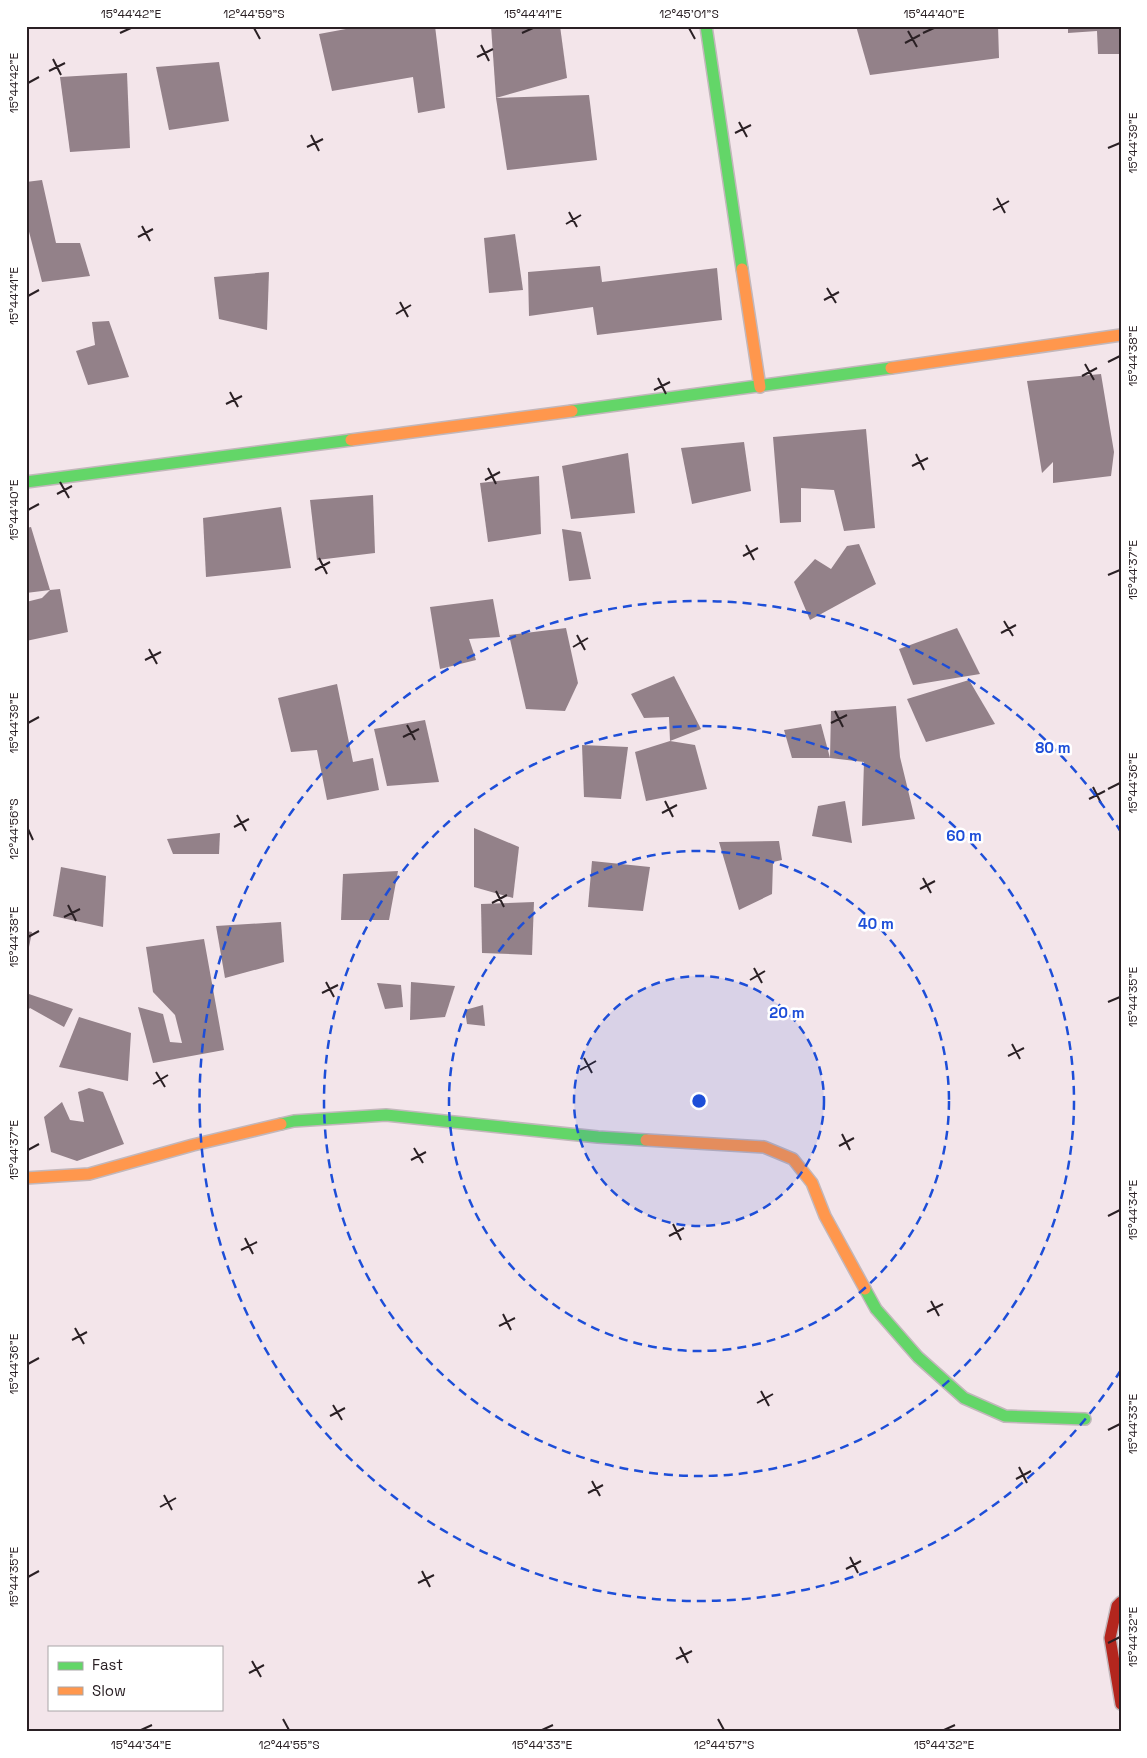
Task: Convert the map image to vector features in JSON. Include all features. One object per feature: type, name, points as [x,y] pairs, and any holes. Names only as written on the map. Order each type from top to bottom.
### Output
[{"type":"street","points":[[706,26],[760,387]]},
{"type":"street","points":[[26,482],[760,387],[1121,335]]},
{"type":"street","points":[[26,1178],[89,1174],[193,1145],[294,1122],[386,1116],[598,1137],[764,1147],[793,1159],[812,1183],[825,1216],[876,1309],[918,1357],[964,1398],[1005,1416],[1085,1419]]},
{"type":"street","points":[[1121,1602],[1117,1606],[1110,1638],[1121,1704]]},
{"type":"building","points":[[362,26],[435,26],[445,108],[418,113],[413,77],[332,91],[319,34]]},
{"type":"building","points":[[491,26],[560,26],[567,78],[496,98]]},
{"type":"building","points":[[856,26],[998,26],[999,58],[870,75]]},
{"type":"building","points":[[1068,26],[1121,26],[1121,54],[1098,54],[1097,31],[1068,33]]},
{"type":"building","points":[[219,62],[229,121],[169,130],[156,67]]},
{"type":"building","points":[[127,73],[130,148],[70,152],[60,77]]},
{"type":"building","points":[[589,95],[597,160],[507,170],[496,98]]},
{"type":"building","points":[[42,180],[56,243],[80,243],[90,276],[42,282],[26,220],[26,182]]},
{"type":"building","points":[[515,234],[523,290],[489,293],[484,238]]},
{"type":"building","points":[[600,266],[602,282],[717,268],[722,320],[597,335],[593,307],[529,316],[528,272]]},
{"type":"building","points":[[269,272],[267,330],[219,319],[214,277]]},
{"type":"building","points":[[109,321],[129,377],[88,385],[76,351],[95,345],[92,322]]},
{"type":"building","points":[[1101,374],[1114,452],[1111,476],[1053,483],[1053,462],[1042,473],[1027,381]]},
{"type":"building","points":[[866,429],[875,528],[844,531],[834,490],[801,488],[801,522],[780,523],[773,437]]},
{"type":"building","points":[[744,442],[751,491],[692,504],[681,448]]},
{"type":"building","points":[[628,453],[635,513],[571,519],[562,466]]},
{"type":"building","points":[[539,476],[541,534],[488,542],[480,483]]},
{"type":"building","points":[[373,495],[375,553],[317,560],[310,500]]},
{"type":"building","points":[[281,507],[291,568],[206,577],[203,518]]},
{"type":"building","points":[[31,527],[50,590],[26,593],[26,528]]},
{"type":"building","points":[[562,529],[581,532],[591,579],[569,581]]},
{"type":"building","points":[[859,544],[876,584],[810,620],[794,582],[815,559],[831,569],[847,546]]},
{"type":"building","points":[[60,589],[68,632],[26,641],[26,602],[42,598],[50,590]]},
{"type":"building","points":[[493,599],[500,637],[469,639],[476,660],[440,669],[430,607]]},
{"type":"building","points":[[566,628],[578,683],[565,711],[526,709],[509,635]]},
{"type":"building","points":[[957,628],[980,674],[913,685],[899,649]]},
{"type":"building","points":[[674,676],[701,729],[670,741],[669,717],[644,718],[631,694]]},
{"type":"building","points":[[969,680],[995,724],[926,742],[907,699]]},
{"type":"building","points":[[337,684],[353,762],[373,758],[379,790],[327,800],[317,750],[291,752],[278,698]]},
{"type":"building","points":[[896,706],[900,757],[915,819],[862,826],[864,762],[830,758],[831,711]]},
{"type":"building","points":[[425,720],[439,782],[387,786],[374,729]]},
{"type":"building","points":[[821,724],[830,758],[792,758],[784,730]]},
{"type":"building","points":[[670,741],[695,745],[707,789],[646,801],[635,752]]},
{"type":"building","points":[[582,745],[628,747],[621,799],[584,797]]},
{"type":"building","points":[[845,801],[852,843],[812,836],[818,806]]},
{"type":"building","points":[[474,828],[519,847],[513,898],[474,887]]},
{"type":"building","points":[[220,833],[219,854],[173,854],[167,839]]},
{"type":"building","points":[[779,841],[782,860],[773,862],[772,894],[739,910],[719,842]]},
{"type":"building","points":[[592,861],[650,867],[643,911],[588,907]]},
{"type":"building","points":[[61,867],[106,876],[103,927],[53,916]]},
{"type":"building","points":[[398,871],[389,920],[341,920],[343,874]]},
{"type":"building","points":[[534,902],[532,955],[482,953],[481,904]]},
{"type":"building","points":[[281,922],[284,962],[225,978],[216,926]]},
{"type":"building","points":[[26,931],[32,932],[28,952],[26,952]]},
{"type":"building","points":[[204,939],[224,1050],[153,1063],[138,1007],[163,1014],[170,1042],[182,1043],[175,1015],[153,992],[146,947]]},
{"type":"building","points":[[411,982],[455,986],[445,1017],[410,1020]]},
{"type":"building","points":[[377,983],[401,985],[403,1007],[385,1009]]},
{"type":"building","points":[[26,993],[73,1009],[64,1027],[30,1008],[26,1012]]},
{"type":"building","points":[[483,1005],[485,1026],[467,1024],[465,1010]]},
{"type":"building","points":[[79,1017],[131,1033],[128,1081],[59,1067]]},
{"type":"building","points":[[89,1088],[103,1092],[124,1144],[77,1161],[51,1152],[44,1117],[62,1102],[70,1120],[84,1122],[78,1092]]},
{"type":"traffic: fast","points":[[706,26],[742,269]]},
{"type":"traffic: fast","points":[[572,411],[891,368]]},
{"type":"traffic: fast","points":[[26,482],[351,440]]},
{"type":"traffic: fast","points":[[281,1124],[294,1121],[386,1115],[598,1137],[646,1140]]},
{"type":"traffic: fast","points":[[865,1289],[876,1309],[918,1357],[964,1398],[1005,1416],[1085,1419]]},
{"type":"traffic: slow","points":[[742,269],[760,387]]},
{"type":"traffic: slow","points":[[891,368],[1121,335]]},
{"type":"traffic: slow","points":[[351,440],[572,411]]},
{"type":"traffic: slow","points":[[26,1178],[89,1174],[193,1145],[281,1124]]},
{"type":"traffic: slow","points":[[646,1140],[764,1147],[793,1159],[812,1183],[825,1216],[865,1289]]},
{"type":"traffic: jam","points":[[1121,1602],[1117,1606],[1110,1638],[1121,1704]]}]
